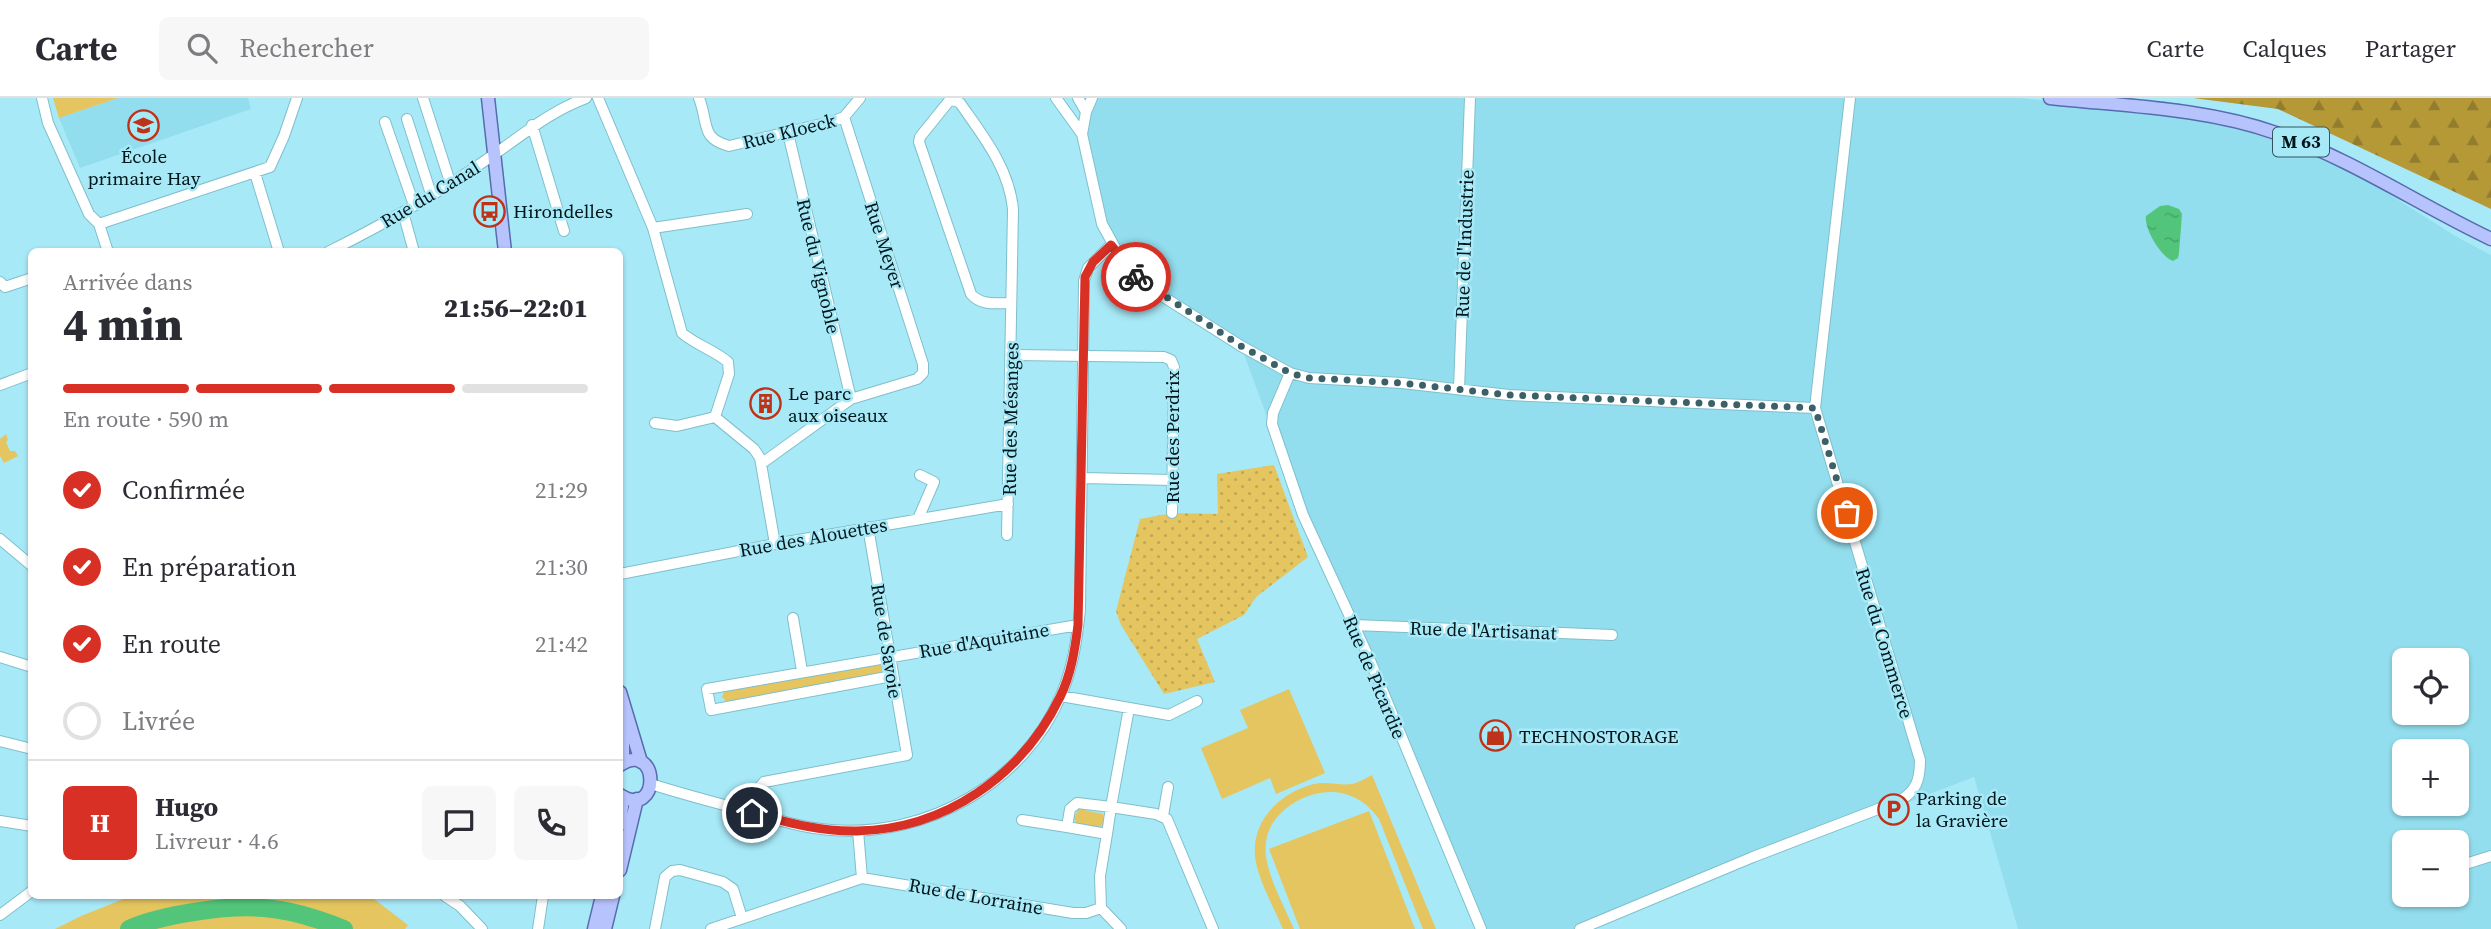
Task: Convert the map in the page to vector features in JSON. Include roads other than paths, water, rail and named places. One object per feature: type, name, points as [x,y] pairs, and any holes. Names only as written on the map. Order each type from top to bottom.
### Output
[{"type":"main road","points":[[488,98],[505,248]]},
{"type":"main road","name":"M 63","points":[[2050,98],[2195,113],[2274,132],[2349,163],[2491,239]]},
{"type":"main road","points":[[623,705],[641,762],[650,771],[652,784],[646,794],[626,797],[623,834]]},
{"type":"main road","points":[[623,763],[631,760],[641,762]]},
{"type":"main road","points":[[594,929],[601,899]]},
{"type":"main road","points":[[605,929],[612,899]]},
{"type":"street","points":[[43,98],[48,123],[89,214],[99,224],[107,248]]},
{"type":"street","points":[[99,224],[270,167],[297,98]]},
{"type":"street","points":[[423,98],[450,182]]},
{"type":"street","name":"Rue du Canal","points":[[336,248],[403,212],[494,154],[532,125],[571,103],[586,98]]},
{"type":"street","points":[[598,98],[653,228],[682,333],[728,362],[729,374],[715,416]]},
{"type":"street","name":"Rue Kloeck","points":[[699,98],[709,135],[714,142],[729,146],[844,117],[860,98]]},
{"type":"street","points":[[1056,98],[1082,134]]},
{"type":"street","points":[[1064,98],[1067,112]]},
{"type":"street","points":[[1078,98],[1086,112]]},
{"type":"street","points":[[1092,98],[1082,134],[1098,211],[1111,245],[1124,264],[1140,282],[1241,346],[1290,373],[1309,378],[1402,383],[1509,395],[1815,408]]},
{"type":"street","name":"Rue de l'Industrie","points":[[1459,389],[1470,98]]},
{"type":"street","name":"Rue du Commerce","points":[[1580,929],[1753,857],[1899,801],[1914,790],[1920,777],[1920,760],[1815,408],[1850,98]]},
{"type":"street","name":"Rue des Mésanges","points":[[1007,535],[1012,303],[1013,208],[1007,179],[992,149],[960,103],[949,101],[920,136],[919,142],[971,294],[978,301],[985,303],[1012,303]]},
{"type":"street","name":"Rue Meyer","points":[[844,117],[923,364],[923,373],[917,379],[851,399]]},
{"type":"street","points":[[407,119],[431,194]]},
{"type":"street","points":[[385,122],[414,205]]},
{"type":"street","points":[[532,125],[564,231]]},
{"type":"street","name":"Rue du Vignoble","points":[[788,132],[851,399]]},
{"type":"street","points":[[255,173],[278,248]]},
{"type":"street","points":[[403,212],[413,248]]},
{"type":"street","points":[[653,228],[747,214]]},
{"type":"street","points":[[652,784],[805,827],[858,831],[897,827],[917,822],[966,801],[990,785],[1031,745],[1061,696],[1076,646],[1085,277],[1093,262],[1111,245]]},
{"type":"street","points":[[0,282],[5,287],[28,279]]},
{"type":"street","points":[[1011,355],[1083,357]]},
{"type":"street","name":"Rue des Perdrix","points":[[1083,357],[1171,360],[1174,367],[1172,513]]},
{"type":"street","name":"Rue de Picardie","points":[[1290,373],[1273,413],[1272,424],[1303,515],[1380,684],[1481,929]]},
{"type":"street","points":[[0,386],[28,375]]},
{"type":"street","points":[[761,464],[851,399]]},
{"type":"street","points":[[655,423],[677,426],[715,416]]},
{"type":"street","points":[[715,416],[754,449],[761,464],[775,544]]},
{"type":"street","points":[[918,519],[934,482],[920,475]]},
{"type":"street","points":[[1082,478],[1172,480]]},
{"type":"street","name":"Rue des Alouettes","points":[[623,573],[868,527],[1008,504]]},
{"type":"street","name":"Rue de Savoie","points":[[752,813],[759,788],[764,782],[907,755],[868,527]]},
{"type":"street","points":[[0,539],[28,563]]},
{"type":"street","points":[[793,618],[802,671]]},
{"type":"street","name":"Rue d'Aquitaine","points":[[892,677],[711,710],[707,688],[1078,625]]},
{"type":"street","name":"Rue de l'Artisanat","points":[[1354,625],[1612,635]]},
{"type":"street","points":[[0,657],[28,666]]},
{"type":"street","points":[[1061,696],[1169,715],[1197,701]]},
{"type":"street","points":[[1121,929],[1101,908],[1100,876],[1129,708]]},
{"type":"street","points":[[0,741],[28,748]]},
{"type":"street","points":[[1163,816],[1168,787]]},
{"type":"street","points":[[1067,827],[1070,809],[1077,803],[1163,816],[1172,827],[1213,929]]},
{"type":"street","points":[[1021,820],[1107,834]]},
{"type":"street","points":[[0,821],[28,825]]},
{"type":"street","points":[[858,831],[862,878]]},
{"type":"street","points":[[2469,863],[2491,856]]},
{"type":"street","points":[[655,929],[666,877],[672,871],[680,870],[723,882],[733,889],[742,918]]},
{"type":"street","name":"Rue de Lorraine","points":[[711,929],[862,878],[1073,913],[1086,913],[1101,908]]},
{"type":"street","points":[[0,915],[28,894]]},
{"type":"street","points":[[450,899],[482,929]]},
{"type":"street","points":[[538,929],[543,899]]},
{"type":"water","points":[[2168,205],[2179,209],[2182,214],[2179,253],[2178,258],[2173,261],[2150,235],[2146,222],[2146,216],[2160,206]]},
{"type":"waterway","points":[[129,929],[177,915],[249,907],[295,913],[344,929]]},
{"type":"place","name":"École primaire Hay","points":[[144,125]]},
{"type":"place","name":"Hirondelles","points":[[490,211]]},
{"type":"place","name":"Le parc aux oiseaux","points":[[765,404]]},
{"type":"place","name":"TECHNOSTORAGE","points":[[1496,736]]},
{"type":"place","name":"Parking de la Gravière","points":[[1893,809]]}]
